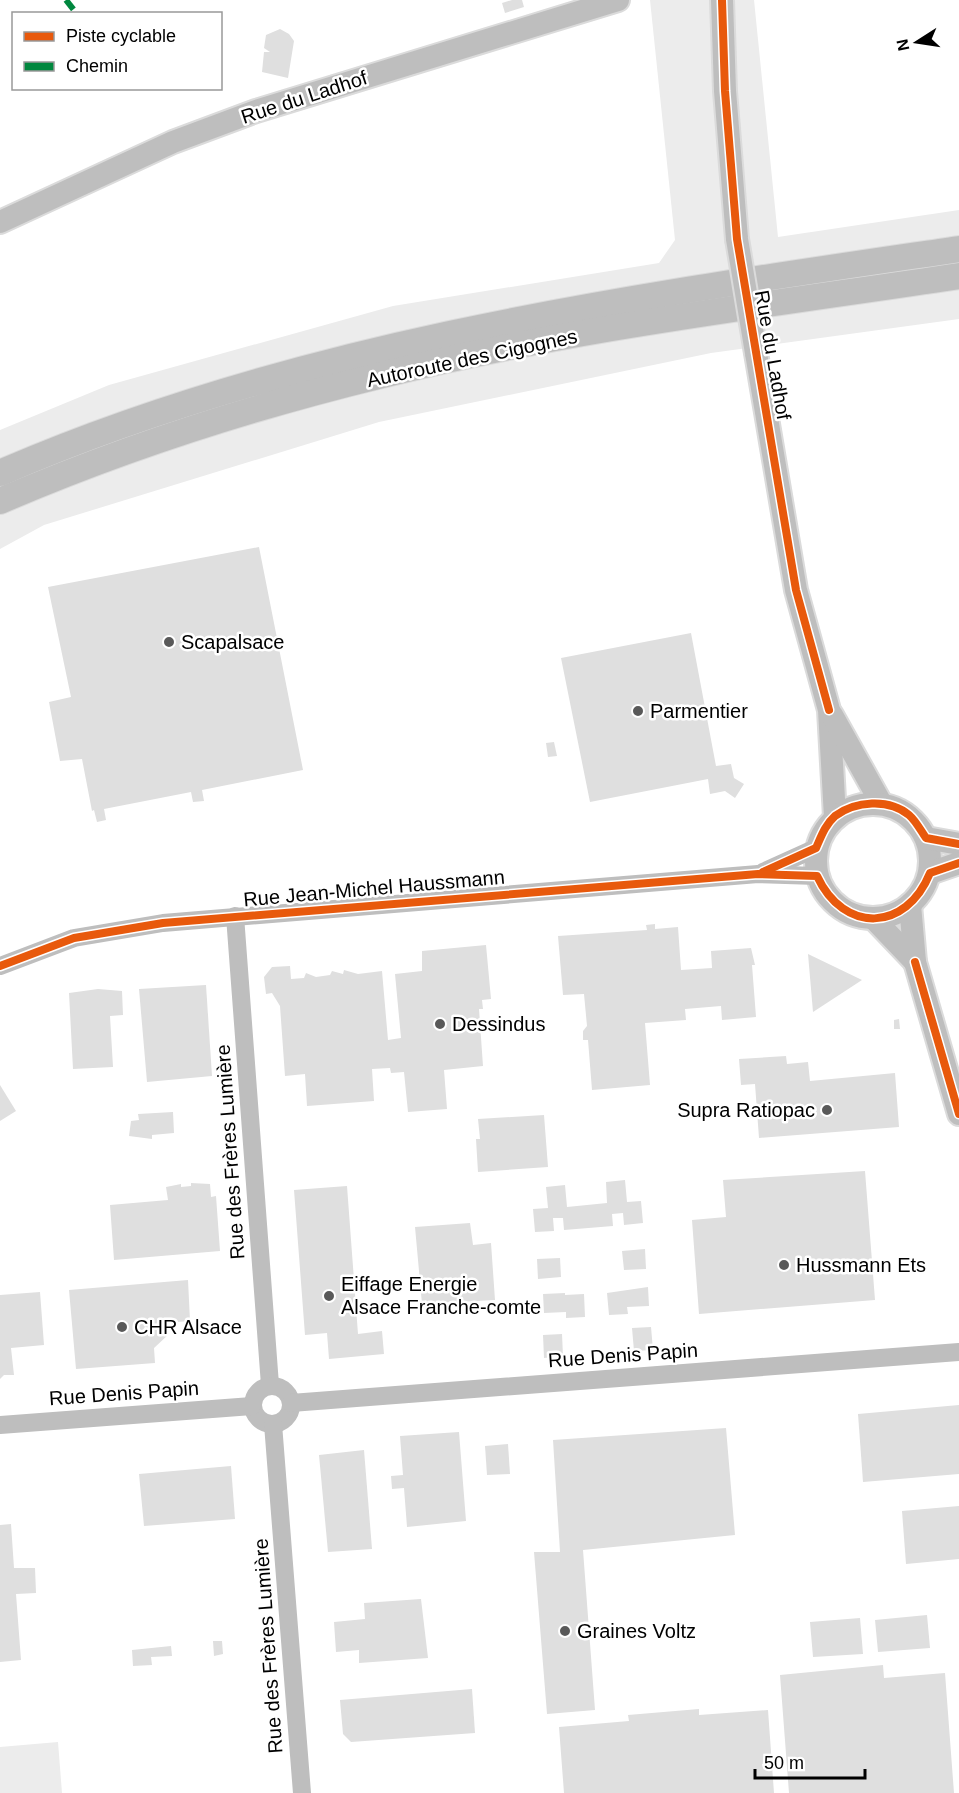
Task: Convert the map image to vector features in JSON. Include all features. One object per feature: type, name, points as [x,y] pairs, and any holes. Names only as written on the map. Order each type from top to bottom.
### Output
[{"type":"highway","name":"Autoroute des Cigognes","points":[[0,473],[117,426],[279,374],[377,349],[694,288],[959,249]]},
{"type":"highway","name":"Autoroute des Cigognes","points":[[0,501],[125,451],[285,400],[384,375],[586,334],[959,276]]},
{"type":"main road","name":"Rue du Ladhof","points":[[0,222],[173,142],[256,111],[618,0]]},
{"type":"main road","name":"Rue du Ladhof","points":[[722,0],[725,92],[737,239],[796,590],[829,710],[835,816]]},
{"type":"main road","name":"Rue du Ladhof","points":[[829,710],[881,803]]},
{"type":"main road","points":[[881,803],[908,814],[926,838],[930,873],[922,891],[910,905],[893,915],[874,919],[855,916],[838,907],[825,894],[817,876],[816,848],[823,831],[835,816],[857,805],[881,803]]},
{"type":"main road","points":[[926,838],[959,844]]},
{"type":"main road","points":[[930,873],[959,863]]},
{"type":"main road","points":[[910,905],[915,962],[959,1114]]},
{"type":"main road","points":[[874,919],[915,962]]},
{"type":"street","name":"Rue Jean-Michel Haussmann","points":[[758,874],[816,848]]},
{"type":"street","name":"Rue Jean-Michel Haussmann","points":[[0,966],[74,938],[163,923],[758,874],[817,876]]},
{"type":"street","name":"Rue des Frères Lumière","points":[[235,916],[270,1385]]},
{"type":"street","name":"Rue Denis Papin","points":[[291,1403],[959,1352]]},
{"type":"street","points":[[270,1385],[284,1390],[291,1403],[287,1417],[273,1424],[259,1420],[252,1406],[257,1392],[270,1385]]},
{"type":"street","name":"Rue Denis Papin","points":[[0,1425],[252,1406]]},
{"type":"street","name":"Rue des Frères Lumière","points":[[273,1424],[302,1793]]},
{"type":"shaded area","points":[[650,0],[754,0],[778,237],[959,210],[959,319],[711,353],[379,422],[44,525],[0,549],[0,430],[109,385],[393,306],[659,263],[675,240]]},
{"type":"shaded area","points":[[58,1742],[62,1793],[0,1793],[0,1747]]},
{"type":"building","points":[[522,0],[524,7],[505,13],[502,3]]},
{"type":"building","points":[[280,29],[289,34],[294,41],[288,78],[262,72],[264,52],[270,52],[264,48],[266,35]]},
{"type":"building","name":"Scapalsace","points":[[259,547],[303,770],[202,790],[204,801],[193,802],[191,792],[104,809],[106,820],[97,822],[94,810],[92,811],[82,759],[60,761],[49,702],[71,697],[48,587]]},
{"type":"building","name":"Parmentier","points":[[691,633],[716,766],[731,764],[734,778],[744,784],[735,798],[725,791],[710,794],[708,779],[590,802],[561,658]]},
{"type":"building","points":[[554,742],[557,756],[548,757],[546,743]]},
{"type":"building","points":[[655,924],[655,929],[678,927],[681,970],[712,968],[711,951],[751,948],[755,965],[752,965],[756,1017],[722,1020],[721,1006],[685,1009],[686,1020],[645,1023],[650,1085],[592,1090],[588,1040],[583,1040],[583,1031],[587,1026],[584,994],[563,995],[558,936],[647,930],[646,925]]},
{"type":"building","points":[[486,945],[491,999],[482,1000],[483,1009],[479,1009],[483,1066],[444,1070],[447,1109],[408,1112],[404,1072],[391,1073],[390,1068],[372,1069],[374,1101],[307,1106],[305,1074],[285,1076],[280,1006],[272,993],[266,994],[264,977],[272,967],[290,966],[291,979],[304,978],[306,973],[316,977],[330,975],[332,971],[343,974],[344,970],[358,974],[382,971],[388,1040],[401,1038],[395,974],[422,971],[422,951]]},
{"type":"building","points":[[808,954],[862,980],[813,1012]]},
{"type":"building","points":[[206,985],[212,1076],[147,1082],[139,989]]},
{"type":"building","points":[[98,989],[122,991],[123,1015],[110,1016],[113,1067],[73,1069],[69,993]]},
{"type":"building","points":[[899,1019],[900,1029],[894,1029],[894,1020]]},
{"type":"building","name":"Supra Ratiopac","points":[[786,1056],[787,1064],[808,1062],[810,1081],[895,1073],[899,1127],[759,1138],[755,1084],[741,1085],[739,1059]]},
{"type":"building","points":[[0,1085],[16,1111],[0,1121]]},
{"type":"building","points":[[173,1112],[174,1133],[152,1135],[152,1139],[129,1136],[131,1121],[139,1120],[138,1114]]},
{"type":"building","points":[[544,1115],[548,1167],[478,1172],[476,1139],[480,1139],[478,1119]]},
{"type":"building","name":"Hussmann Ets","points":[[865,1171],[875,1300],[699,1314],[692,1220],[726,1217],[723,1180]]},
{"type":"building","points":[[625,1180],[627,1202],[641,1201],[643,1223],[624,1225],[623,1213],[612,1214],[613,1226],[564,1230],[563,1218],[553,1218],[554,1231],[535,1232],[533,1209],[548,1208],[546,1187],[565,1185],[567,1207],[607,1203],[606,1182]]},
{"type":"building","points":[[191,1183],[210,1184],[211,1197],[216,1196],[220,1251],[114,1260],[110,1205],[168,1200],[166,1187],[181,1184],[181,1187],[191,1186]]},
{"type":"building","name":"Eiffage Energie Alsace Franche-comte","points":[[347,1186],[358,1334],[382,1331],[384,1354],[329,1359],[327,1333],[305,1335],[294,1190]]},
{"type":"building","points":[[470,1223],[473,1245],[491,1243],[495,1300],[422,1304],[415,1227]]},
{"type":"building","points":[[645,1249],[646,1269],[624,1270],[622,1251]]},
{"type":"building","points":[[560,1258],[561,1277],[538,1279],[537,1259]]},
{"type":"building","name":"CHR Alsace","points":[[188,1280],[190,1321],[177,1322],[167,1332],[169,1334],[154,1348],[155,1363],[76,1369],[69,1290]]},
{"type":"building","points":[[648,1287],[649,1306],[627,1307],[628,1314],[609,1315],[607,1293]]},
{"type":"building","points":[[40,1292],[44,1345],[11,1348],[14,1375],[4,1375],[0,1379],[0,1295]]},
{"type":"building","points":[[565,1293],[565,1295],[584,1294],[585,1317],[566,1318],[566,1312],[544,1313],[543,1294]]},
{"type":"building","points":[[651,1327],[653,1350],[634,1351],[632,1328]]},
{"type":"building","points":[[562,1334],[563,1356],[544,1358],[543,1335]]},
{"type":"building","points":[[959,1405],[959,1474],[863,1482],[858,1414]]},
{"type":"building","name":"Graines Voltz","points":[[726,1428],[735,1535],[583,1550],[595,1710],[547,1714],[534,1552],[560,1552],[553,1440]]},
{"type":"building","points":[[459,1432],[466,1521],[407,1527],[404,1488],[392,1489],[391,1476],[403,1475],[400,1436]]},
{"type":"building","points":[[508,1444],[510,1474],[487,1475],[485,1446]]},
{"type":"building","points":[[364,1450],[372,1549],[328,1552],[319,1455]]},
{"type":"building","points":[[231,1466],[235,1519],[144,1526],[139,1474]]},
{"type":"building","points":[[959,1506],[959,1559],[906,1564],[902,1511]]},
{"type":"building","points":[[11,1524],[14,1568],[35,1568],[36,1593],[16,1594],[21,1660],[0,1662],[0,1525]]},
{"type":"building","points":[[421,1599],[428,1658],[359,1663],[359,1650],[336,1652],[334,1622],[365,1619],[364,1603]]},
{"type":"building","points":[[927,1615],[930,1648],[878,1652],[875,1620]]},
{"type":"building","points":[[860,1618],[863,1654],[813,1657],[810,1622]]},
{"type":"building","points":[[213,1641],[222,1641],[223,1654],[214,1656]]},
{"type":"building","points":[[171,1646],[172,1656],[151,1657],[152,1665],[133,1666],[132,1650]]},
{"type":"building","points":[[883,1665],[884,1678],[945,1673],[954,1793],[789,1793],[780,1675]]},
{"type":"building","points":[[472,1689],[475,1733],[351,1742],[343,1734],[340,1700]]},
{"type":"building","points":[[699,1709],[699,1715],[768,1710],[774,1793],[564,1793],[559,1727],[629,1721],[628,1715]]},
{"type":"marked path","points":[[66,0],[75,12]]},
{"type":"cycle path","points":[[722,0],[725,91],[737,239],[796,590],[829,710]]},
{"type":"cycle path","points":[[763,872],[816,848],[826,827],[835,816],[852,807],[862,805],[892,806],[912,817],[926,838],[959,844]]},
{"type":"cycle path","points":[[0,966],[74,938],[163,923],[758,874],[817,876],[829,895],[843,908],[858,916],[875,918],[891,915],[906,907],[919,892],[930,873],[959,863]]},
{"type":"cycle path","points":[[915,962],[959,1114]]},
{"type":"place","name":"Scapalsace","points":[[169,642]]},
{"type":"place","name":"Parmentier","points":[[638,711]]},
{"type":"place","name":"Dessindus","points":[[440,1024]]},
{"type":"place","name":"Supra Ratiopac","points":[[827,1110]]},
{"type":"place","name":"Hussmann Ets","points":[[784,1265]]},
{"type":"place","name":"Eiffage Energie Alsace Franche-comte","points":[[329,1296]]},
{"type":"place","name":"CHR Alsace","points":[[122,1327]]},
{"type":"place","name":"Graines Voltz","points":[[565,1631]]}]
